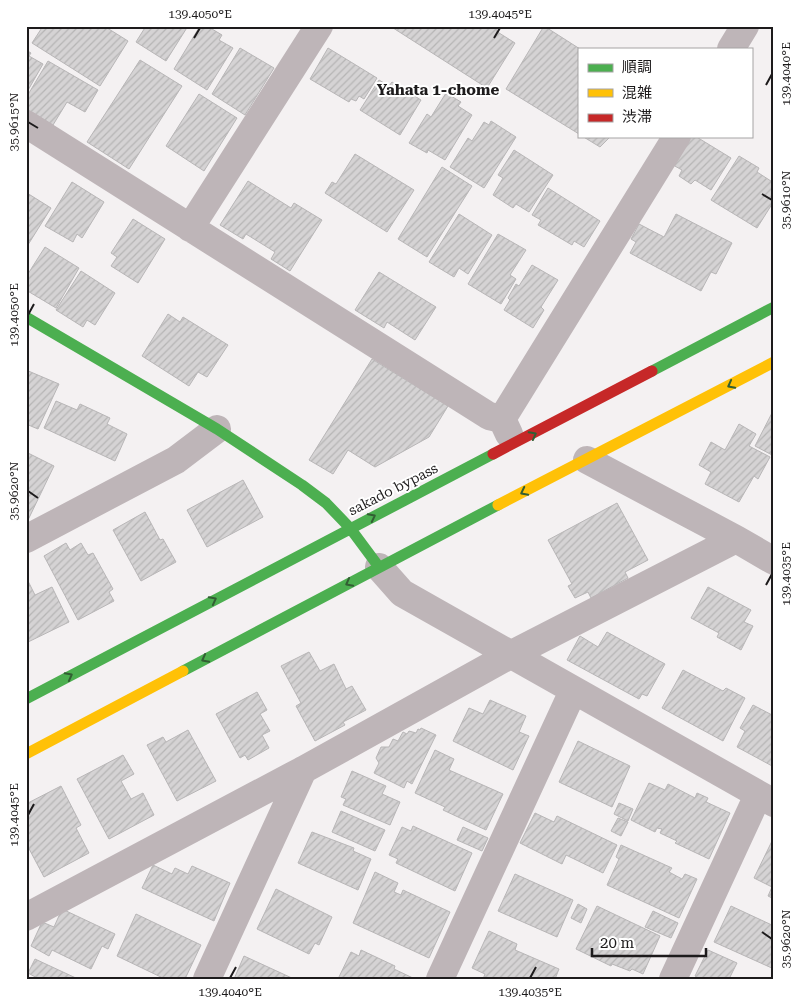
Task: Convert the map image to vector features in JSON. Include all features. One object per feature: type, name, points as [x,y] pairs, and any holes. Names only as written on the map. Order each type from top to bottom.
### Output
[{"type":"main road","name":"sakado bypass","points":[[26,699],[350,528],[514,445],[774,307]]},
{"type":"main road","points":[[26,317],[216,429],[302,485],[326,503],[350,528],[379,567]]},
{"type":"main road","points":[[26,754],[379,567],[774,362]]},
{"type":"street","points":[[190,228],[319,26]]},
{"type":"street","points":[[732,48],[745,26]]},
{"type":"street","points":[[26,124],[488,416],[502,419]]},
{"type":"street","points":[[502,419],[676,138]]},
{"type":"street","points":[[502,419],[514,445]]},
{"type":"street","points":[[26,539],[176,460],[216,429]]},
{"type":"street","points":[[587,460],[774,560]]},
{"type":"street","points":[[26,917],[303,770],[512,654],[736,539]]},
{"type":"street","points":[[379,567],[402,593],[766,799],[673,979]]},
{"type":"street","points":[[440,979],[573,691]]},
{"type":"street","points":[[207,979],[303,770]]},
{"type":"building","points":[[43,26],[104,26],[128,41],[100,86],[32,43]]},
{"type":"building","points":[[146,26],[188,26],[166,61],[136,42]]},
{"type":"building","points":[[200,26],[207,26],[222,35],[219,40],[233,48],[207,90],[174,69]]},
{"type":"building","points":[[390,26],[499,26],[496,31],[515,43],[487,88]]},
{"type":"building","points":[[544,26],[578,48],[578,133],[506,89]]},
{"type":"building","points":[[240,48],[274,68],[245,115],[212,94]]},
{"type":"building","points":[[328,48],[377,78],[364,99],[359,96],[356,101],[351,99],[349,102],[310,79]]},
{"type":"building","points":[[26,50],[31,53],[29,56],[43,64],[27,92]]},
{"type":"building","points":[[140,60],[182,86],[129,169],[87,142]]},
{"type":"building","points":[[48,61],[98,90],[85,112],[67,102],[53,125],[26,109],[26,98]]},
{"type":"building","points":[[379,80],[389,86],[392,82],[421,100],[400,135],[360,110]]},
{"type":"building","points":[[446,93],[461,102],[458,106],[472,115],[445,160],[428,150],[427,153],[409,143],[427,114],[431,117]]},
{"type":"building","points":[[199,94],[237,118],[204,171],[166,146]]},
{"type":"building","points":[[491,121],[516,137],[484,188],[450,167],[468,138],[472,141],[484,122],[489,125]]},
{"type":"building","points":[[585,138],[609,138],[600,147]]},
{"type":"building","points":[[690,138],[698,138],[731,158],[711,190],[695,180],[691,184],[679,176],[682,170],[673,165]]},
{"type":"building","points":[[514,150],[553,175],[529,212],[516,204],[513,208],[493,195],[503,178],[498,175]]},
{"type":"building","points":[[355,154],[414,190],[387,232],[325,193],[332,182],[336,184]]},
{"type":"building","points":[[739,156],[759,168],[757,172],[774,183],[774,201],[757,228],[711,200]]},
{"type":"building","points":[[442,167],[472,186],[427,257],[398,239]]},
{"type":"building","points":[[248,181],[291,208],[294,203],[322,220],[290,271],[271,259],[275,252],[246,234],[243,239],[220,225]]},
{"type":"building","points":[[72,182],[104,202],[82,238],[77,234],[73,242],[45,226]]},
{"type":"building","points":[[548,188],[600,221],[584,247],[574,241],[572,245],[538,225],[541,220],[532,215]]},
{"type":"building","points":[[26,194],[51,208],[26,248]]},
{"type":"building","points":[[459,214],[492,235],[468,274],[459,268],[454,277],[429,262]]},
{"type":"building","points":[[676,214],[732,243],[716,274],[711,272],[701,291],[630,253],[636,242],[631,239],[639,224],[664,237]]},
{"type":"building","points":[[133,219],[165,239],[138,283],[111,266],[117,257],[111,253]]},
{"type":"building","points":[[498,234],[526,250],[510,275],[516,279],[501,304],[468,284]]},
{"type":"building","points":[[45,247],[79,268],[56,308],[26,290],[26,277]]},
{"type":"building","points":[[532,265],[558,280],[541,307],[544,310],[533,328],[504,310],[516,284],[519,286]]},
{"type":"building","points":[[81,271],[115,293],[95,325],[87,320],[83,327],[56,310]]},
{"type":"building","points":[[379,272],[436,307],[415,340],[387,322],[384,328],[355,310]]},
{"type":"building","points":[[168,314],[180,322],[183,317],[228,345],[207,377],[198,372],[189,386],[142,356]]},
{"type":"building","points":[[372,359],[448,406],[429,437],[375,467],[348,450],[333,474],[309,460]]},
{"type":"building","points":[[26,370],[59,384],[38,429],[26,424]]},
{"type":"building","points":[[56,401],[77,410],[80,404],[110,418],[107,424],[127,434],[115,461],[44,428]]},
{"type":"building","points":[[774,411],[774,456],[755,446]]},
{"type":"building","points":[[739,424],[756,434],[749,446],[770,457],[758,479],[754,476],[739,502],[705,484],[711,472],[699,465],[711,442],[725,450]]},
{"type":"building","points":[[26,452],[54,466],[28,520],[26,519]]},
{"type":"building","points":[[243,480],[263,517],[207,547],[187,510]]},
{"type":"building","points":[[617,503],[648,560],[625,572],[628,578],[591,598],[588,592],[575,598],[568,586],[572,584],[548,540]]},
{"type":"building","points":[[145,512],[160,540],[163,539],[176,562],[141,581],[113,530]]},
{"type":"building","points":[[66,543],[70,550],[81,543],[88,555],[93,553],[113,589],[109,592],[114,601],[78,620],[44,556]]},
{"type":"building","points":[[26,577],[35,595],[52,587],[69,622],[26,643]]},
{"type":"building","points":[[708,587],[751,610],[744,622],[753,626],[741,650],[717,637],[719,633],[691,618]]},
{"type":"building","points":[[607,632],[665,664],[647,696],[642,694],[639,699],[567,660],[580,636],[598,647]]},
{"type":"building","points":[[309,652],[320,671],[334,664],[346,689],[352,686],[366,710],[343,722],[345,725],[315,741],[296,706],[301,703],[281,666]]},
{"type":"building","points":[[683,670],[723,691],[726,688],[745,698],[723,741],[662,708]]},
{"type":"building","points":[[257,692],[267,710],[260,714],[270,731],[262,735],[269,748],[248,760],[245,755],[240,758],[216,714]]},
{"type":"building","points":[[490,700],[526,716],[519,732],[529,736],[513,770],[453,741],[469,708],[483,714]]},
{"type":"building","points":[[753,705],[774,716],[774,767],[737,747],[745,731],[740,728]]},
{"type":"building","points":[[421,728],[436,735],[412,784],[407,781],[404,788],[374,773],[379,763],[376,758],[381,747],[389,747],[393,739],[398,741],[403,732],[407,734],[409,731],[416,733]]},
{"type":"building","points":[[188,730],[216,781],[177,801],[147,745],[163,737],[166,742]]},
{"type":"building","points":[[578,741],[630,766],[612,807],[559,782]]},
{"type":"building","points":[[435,750],[454,759],[449,770],[503,794],[486,830],[443,810],[445,807],[415,793]]},
{"type":"building","points":[[123,755],[134,774],[121,781],[131,799],[143,793],[154,815],[109,839],[77,779]]},
{"type":"building","points":[[352,771],[386,786],[382,794],[400,802],[390,825],[343,805],[346,799],[341,797]]},
{"type":"building","points":[[649,783],[665,790],[668,784],[695,798],[697,793],[708,798],[706,802],[730,813],[709,859],[675,843],[677,841],[660,833],[662,829],[657,828],[655,832],[631,820]]},
{"type":"building","points":[[61,786],[81,825],[76,828],[89,853],[44,877],[26,843],[26,804]]},
{"type":"building","points":[[619,803],[633,809],[628,821],[614,814]]},
{"type":"building","points":[[341,811],[385,830],[375,851],[332,832]]},
{"type":"building","points":[[535,813],[554,822],[557,816],[617,845],[603,873],[566,855],[562,864],[520,843]]},
{"type":"building","points":[[618,818],[628,822],[621,836],[611,831]]},
{"type":"building","points":[[413,826],[472,853],[455,891],[396,863],[398,859],[389,855],[402,827],[411,831]]},
{"type":"building","points":[[463,827],[488,838],[482,851],[457,840]]},
{"type":"building","points":[[312,832],[354,848],[353,851],[371,859],[358,890],[298,863]]},
{"type":"building","points":[[772,841],[774,842],[774,899],[768,896],[772,887],[754,878]]},
{"type":"building","points":[[621,845],[672,868],[669,872],[682,879],[685,874],[697,879],[679,918],[607,885],[619,859],[616,857]]},
{"type":"building","points":[[153,865],[172,874],[175,868],[188,874],[192,866],[230,883],[214,921],[142,888]]},
{"type":"building","points":[[375,872],[398,883],[394,892],[401,895],[403,890],[450,912],[429,958],[353,923]]},
{"type":"building","points":[[515,874],[573,900],[557,937],[498,911]]},
{"type":"building","points":[[276,889],[332,917],[319,945],[315,943],[309,954],[257,929]]},
{"type":"building","points":[[578,904],[587,909],[581,923],[571,918]]},
{"type":"building","points":[[597,906],[660,936],[643,974],[612,964],[611,966],[576,949]]},
{"type":"building","points":[[731,906],[774,926],[774,969],[714,942]]},
{"type":"building","points":[[62,909],[115,934],[108,949],[102,946],[91,969],[52,950],[49,956],[31,946],[42,922],[54,927]]},
{"type":"building","points":[[653,911],[678,923],[671,938],[645,927]]},
{"type":"building","points":[[136,914],[201,945],[185,979],[165,979],[117,956]]},
{"type":"building","points":[[489,931],[517,944],[515,950],[559,969],[555,979],[483,979],[485,974],[472,968]]},
{"type":"building","points":[[361,950],[395,966],[394,969],[415,979],[338,979],[351,952],[359,956]]},
{"type":"building","points":[[708,950],[737,963],[729,979],[700,979],[695,976]]},
{"type":"building","points":[[244,956],[294,979],[234,979]]},
{"type":"building","points":[[35,959],[78,979],[39,979],[28,973]]},
{"type":"traffic: fast","points":[[652,371],[774,307]]},
{"type":"traffic: fast","points":[[26,317],[217,429],[302,485],[326,503],[350,528],[379,567]]},
{"type":"traffic: fast","points":[[26,699],[493,454]]},
{"type":"traffic: fast","points":[[183,671],[498,505]]},
{"type":"traffic: slow","points":[[498,505],[774,362]]},
{"type":"traffic: slow","points":[[26,754],[183,671]]},
{"type":"traffic: jam","points":[[493,454],[652,371]]},
{"type":"district","name":"Yahata 1-chome","points":[[438,90]]}]
